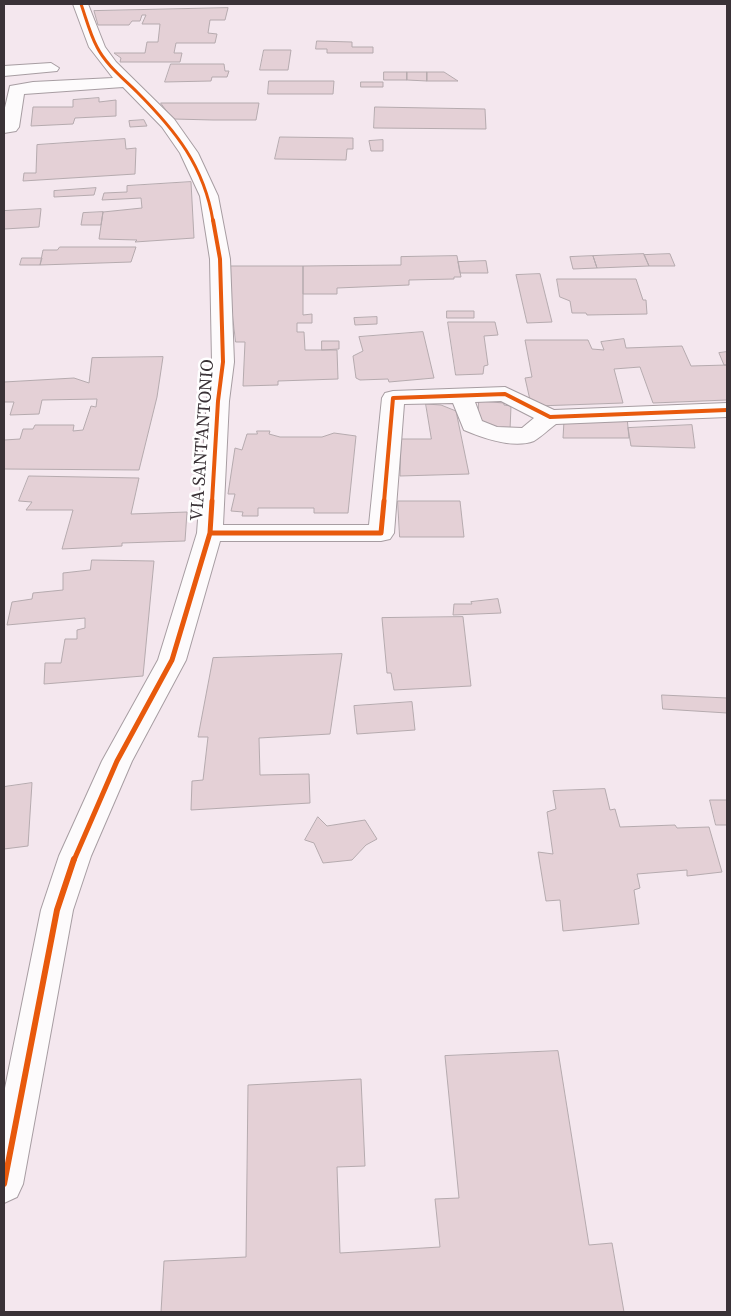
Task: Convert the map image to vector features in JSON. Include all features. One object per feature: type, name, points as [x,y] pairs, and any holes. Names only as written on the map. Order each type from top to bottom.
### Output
[{"type":"street","name":"VIA SANT'ANTONIO","points":[[4,1184],[57,910],[75,856],[117,761],[172,660],[210,533],[218,401],[223,362],[220,259],[210,196],[189,153],[168,123],[109,71],[97,47],[81,4]]},
{"type":"street","points":[[4,71],[71,67]]},
{"type":"street","points":[[4,128],[10,127],[16,90],[109,71]]},
{"type":"street","points":[[210,533],[381,534],[393,398],[505,394],[550,417],[727,410]]},
{"type":"street","points":[[462,397],[472,425],[494,434],[527,435],[550,417]]},
{"type":"building","points":[[228,8],[225,20],[210,20],[208,33],[217,34],[215,43],[176,43],[174,53],[182,53],[180,62],[120,62],[121,58],[114,53],[145,53],[147,42],[158,42],[160,24],[142,24],[146,15],[142,15],[140,21],[132,21],[129,25],[98,25],[94,11]]},
{"type":"building","points":[[317,41],[352,42],[352,47],[373,47],[373,53],[327,53],[327,49],[316,49]]},
{"type":"building","points":[[264,50],[291,50],[288,70],[260,70]]},
{"type":"building","points":[[171,64],[224,64],[225,71],[229,71],[227,77],[212,77],[211,81],[165,82]]},
{"type":"building","points":[[384,72],[407,72],[407,80],[384,80]]},
{"type":"building","points":[[407,72],[427,72],[427,81],[407,80]]},
{"type":"building","points":[[427,72],[444,72],[458,81],[427,81]]},
{"type":"building","points":[[269,81],[334,81],[333,94],[268,94]]},
{"type":"building","points":[[361,82],[383,82],[383,87],[361,87]]},
{"type":"building","points":[[99,98],[99,102],[116,100],[116,116],[75,118],[73,124],[31,126],[33,107],[73,107],[73,100]]},
{"type":"building","points":[[161,103],[259,103],[256,120],[213,120],[173,119]]},
{"type":"building","points":[[375,107],[485,109],[486,129],[374,128]]},
{"type":"building","points":[[144,120],[147,126],[130,127],[129,121]]},
{"type":"building","points":[[280,137],[353,138],[353,149],[347,149],[346,160],[275,159]]},
{"type":"building","points":[[125,139],[126,149],[136,148],[135,174],[23,181],[24,173],[36,173],[37,145]]},
{"type":"building","points":[[383,140],[383,151],[371,151],[369,141]]},
{"type":"building","points":[[191,182],[194,238],[135,242],[137,240],[99,239],[103,212],[142,208],[141,198],[102,200],[104,193],[127,192],[127,186]]},
{"type":"building","points":[[96,188],[94,195],[54,197],[54,191]]},
{"type":"building","points":[[41,209],[39,227],[4,229],[4,211]]},
{"type":"building","points":[[103,212],[101,225],[81,225],[83,213]]},
{"type":"building","points":[[60,247],[136,247],[131,262],[40,265],[43,250],[57,250]]},
{"type":"building","points":[[644,254],[649,266],[597,268],[593,256]]},
{"type":"building","points":[[670,254],[675,266],[649,266],[644,255]]},
{"type":"building","points":[[457,256],[461,277],[454,277],[454,279],[409,280],[409,285],[337,288],[337,294],[303,294],[303,266],[401,265],[401,257]]},
{"type":"building","points":[[593,256],[597,268],[573,269],[570,257]]},
{"type":"building","points":[[22,258],[42,258],[40,265],[20,265]]},
{"type":"building","points":[[486,261],[488,273],[460,273],[458,262]]},
{"type":"building","points":[[227,266],[303,266],[303,315],[312,314],[312,323],[297,323],[297,332],[304,332],[305,350],[337,350],[338,379],[278,381],[278,385],[243,386],[245,342],[236,342]]},
{"type":"building","points":[[540,274],[552,322],[527,323],[516,275]]},
{"type":"building","points":[[557,279],[636,279],[643,300],[646,300],[647,314],[587,315],[586,313],[572,313],[570,301],[560,297]]},
{"type":"building","points":[[447,311],[474,311],[474,318],[447,318]]},
{"type":"building","points":[[377,317],[377,324],[355,325],[354,318]]},
{"type":"building","points":[[448,322],[495,322],[498,335],[484,336],[488,365],[484,366],[483,374],[456,375]]},
{"type":"building","points":[[423,332],[434,378],[389,382],[388,379],[360,380],[356,378],[353,356],[363,351],[359,337]]},
{"type":"building","points":[[624,339],[626,348],[682,346],[691,366],[727,365],[727,400],[653,403],[640,367],[614,369],[623,403],[537,406],[530,400],[525,378],[532,377],[525,340],[588,340],[592,349],[604,350],[601,342]]},
{"type":"building","points":[[322,341],[339,341],[339,349],[322,350]]},
{"type":"building","points":[[727,352],[727,365],[724,365],[719,353]]},
{"type":"building","points":[[163,357],[157,397],[139,470],[4,469],[4,440],[20,439],[23,429],[33,429],[35,425],[74,425],[73,431],[83,430],[91,406],[96,407],[97,399],[42,400],[39,414],[10,415],[14,402],[4,402],[4,382],[74,378],[89,383],[92,358]]},
{"type":"building","points":[[479,401],[504,403],[504,405],[511,406],[510,430],[478,425]]},
{"type":"building","points":[[426,404],[441,405],[456,411],[469,474],[400,476],[401,439],[431,439]]},
{"type":"building","points":[[627,417],[629,438],[563,438],[564,421]]},
{"type":"building","points":[[692,425],[695,448],[631,446],[628,428]]},
{"type":"building","points":[[257,431],[270,431],[269,434],[280,437],[322,437],[334,433],[356,436],[348,513],[314,513],[314,508],[258,508],[258,516],[242,516],[243,512],[231,511],[235,494],[228,494],[235,448],[242,450],[247,434],[257,434]]},
{"type":"building","points":[[29,476],[139,478],[131,514],[187,512],[185,541],[122,543],[122,546],[62,549],[73,510],[26,510],[32,502],[19,501]]},
{"type":"building","points":[[398,501],[460,501],[464,537],[400,537]]},
{"type":"building","points":[[92,560],[154,561],[143,676],[44,684],[45,663],[61,663],[65,639],[77,639],[77,630],[85,628],[85,618],[7,625],[12,602],[32,599],[33,593],[63,590],[63,573],[90,570]]},
{"type":"building","points":[[498,599],[501,613],[453,615],[454,604],[472,604],[471,602]]},
{"type":"building","points":[[463,617],[471,686],[394,690],[391,673],[387,673],[382,618]]},
{"type":"building","points":[[342,654],[330,734],[259,738],[260,775],[309,774],[310,803],[191,810],[192,781],[203,780],[208,737],[198,737],[213,658]]},
{"type":"building","points":[[662,695],[727,698],[727,713],[663,709]]},
{"type":"building","points":[[412,702],[415,730],[357,734],[354,706]]},
{"type":"building","points":[[32,783],[28,846],[4,849],[4,787]]},
{"type":"building","points":[[605,789],[610,810],[615,809],[620,827],[675,825],[677,828],[709,827],[722,872],[687,876],[687,870],[637,874],[640,888],[634,890],[639,924],[563,931],[560,900],[546,901],[538,852],[553,854],[547,812],[556,809],[553,791]]},
{"type":"building","points":[[710,800],[727,800],[727,825],[716,825]]},
{"type":"building","points":[[318,817],[327,826],[365,820],[377,839],[366,845],[352,860],[323,863],[314,843],[305,840]]},
{"type":"building","points":[[558,1051],[589,1245],[612,1243],[624,1312],[161,1312],[164,1261],[246,1257],[248,1085],[361,1079],[365,1166],[337,1167],[340,1253],[440,1247],[435,1199],[459,1198],[445,1056]]},
{"type":"cycle path","points":[[4,1184],[57,910],[75,856],[117,761],[172,660],[210,533],[218,401],[223,362],[220,259],[209,196],[189,153],[168,123],[110,65],[97,47],[81,4]]},
{"type":"cycle path","points":[[210,533],[381,533],[393,398],[505,394],[550,417],[727,410]]}]
